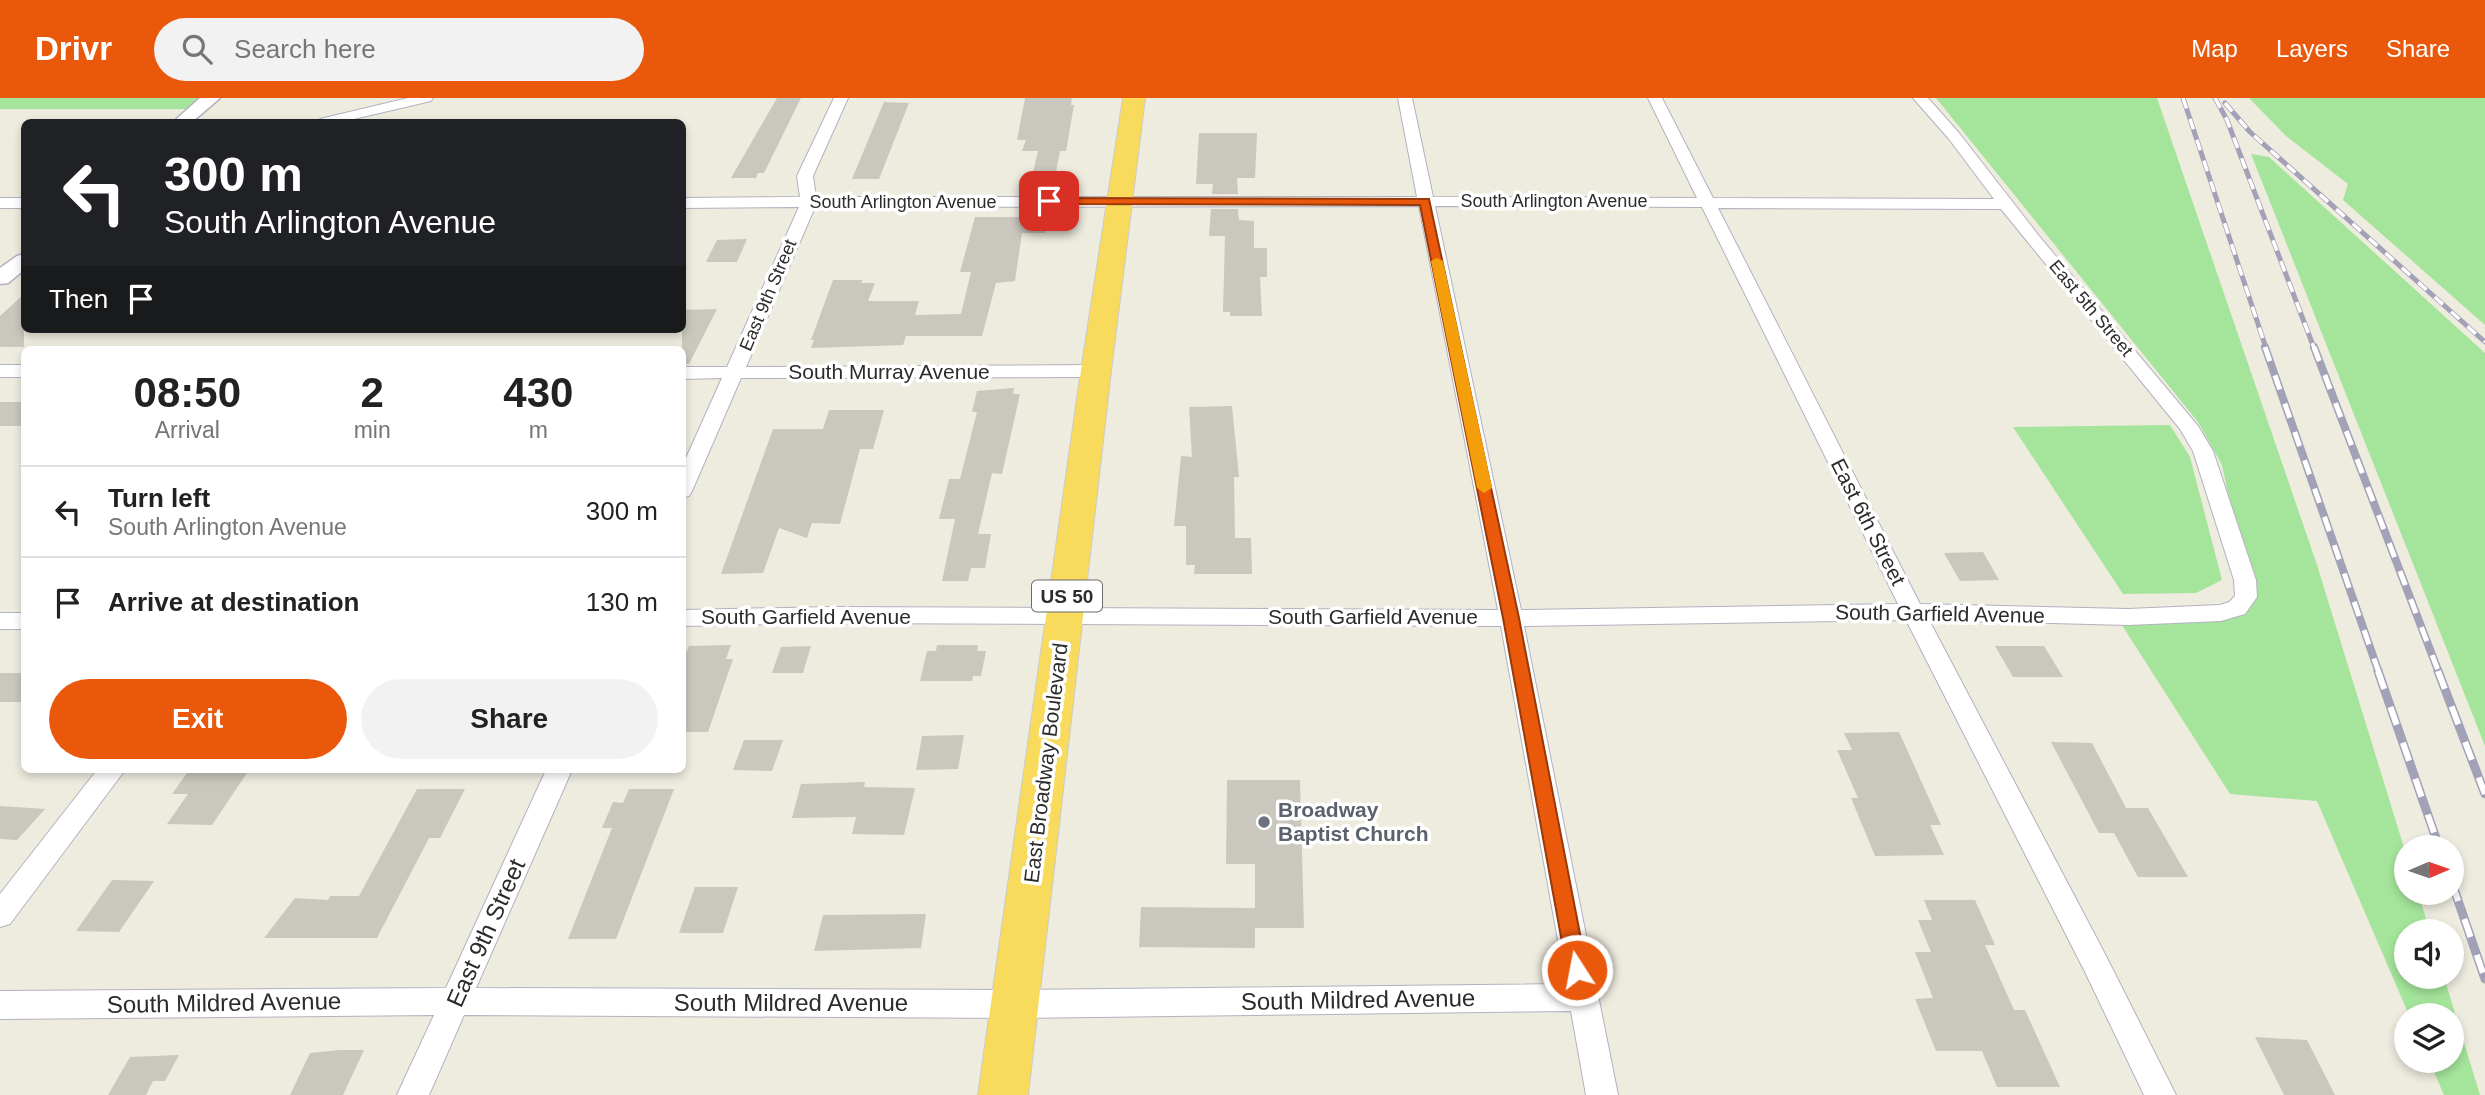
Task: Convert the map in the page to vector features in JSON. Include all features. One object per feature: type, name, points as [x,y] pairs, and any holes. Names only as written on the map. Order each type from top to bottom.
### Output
[{"type":"highway","name":"East Broadway Boulevard","points":[[1003,1095],[1096,371],[1134,98]]},
{"type":"street","points":[[186,119],[211,98]]},
{"type":"street","points":[[338,119],[426,98]]},
{"type":"street","name":"East 9th Street","points":[[686,482],[808,202],[805,176],[841,98]]},
{"type":"street","points":[[1405,98],[1511,618],[1602,1095]]},
{"type":"street","name":"East 6th Street","points":[[1655,98],[2160,1095]]},
{"type":"street","name":"East 5th Street","points":[[1920,98],[1954,136],[2005,204],[2188,426],[2203,451],[2231,535]]},
{"type":"street","name":"South Arlington Avenue","points":[[686,203],[1707,201],[2005,204]]},
{"type":"street","points":[[0,203],[21,203]]},
{"type":"street","points":[[0,278],[21,262]]},
{"type":"street","points":[[0,371],[21,371]]},
{"type":"street","name":"South Murray Avenue","points":[[686,373],[1096,371]]},
{"type":"street","name":"South Garfield Avenue","points":[[686,618],[833,615],[1511,618],[1913,612],[2128,617],[2221,613],[2237,608],[2246,597],[2245,580],[2231,535]]},
{"type":"street","points":[[0,621],[21,621]]},
{"type":"street","points":[[0,915],[110,773]]},
{"type":"street","name":"East 9th Street","points":[[413,1095],[558,773]]},
{"type":"street","name":"South Mildred Avenue","points":[[0,1005],[456,1001],[1015,1004],[1582,997]]},
{"type":"green space","points":[[0,98],[200,98],[187,109],[0,109]]},
{"type":"green space","points":[[1936,98],[2157,98],[2317,565],[2400,835],[2394,835],[2394,905],[2422,905],[2426,919],[2394,919],[2394,980],[2317,801],[2230,794],[2118,619],[2251,601],[2222,465],[2198,422]]},
{"type":"green space","points":[[2249,98],[2485,98],[2485,325],[2343,200],[2348,184],[2286,136]]},
{"type":"green space","points":[[2251,154],[2269,157],[2485,353],[2485,746]]},
{"type":"green space","points":[[2170,425],[2190,457],[2222,580],[2196,593],[2123,594],[2013,427]]},
{"type":"green space","points":[[2398,989],[2448,989],[2452,1003],[2404,1003]]},
{"type":"green space","points":[[2464,1043],[2480,1095],[2444,1095],[2434,1073],[2464,1073]]},
{"type":"building","points":[[777,98],[801,98],[764,173],[758,173],[756,178],[731,178]]},
{"type":"building","points":[[1025,98],[1072,98],[1071,105],[1074,105],[1066,151],[1060,151],[1052,194],[1028,194],[1038,151],[1022,151],[1026,140],[1017,140]]},
{"type":"building","points":[[884,102],[909,103],[879,179],[852,179]]},
{"type":"building","points":[[1199,133],[1257,133],[1255,178],[1237,178],[1238,194],[1212,194],[1213,184],[1196,184]]},
{"type":"building","points":[[1024,209],[1049,209],[1045,233],[1022,233],[1015,281],[996,283],[982,336],[906,336],[903,345],[811,348],[814,340],[811,340],[833,280],[863,280],[861,283],[875,283],[868,301],[919,301],[915,315],[961,314],[971,272],[960,272],[975,217],[1023,217]]},
{"type":"building","points":[[1211,209],[1238,209],[1239,220],[1254,221],[1254,248],[1267,248],[1267,277],[1260,277],[1262,316],[1230,316],[1230,312],[1223,312],[1225,236],[1209,236]]},
{"type":"building","points":[[747,239],[737,262],[706,262],[717,240]]},
{"type":"building","points":[[21,297],[21,333],[24,333],[24,346],[0,347],[0,316]]},
{"type":"building","points":[[717,309],[689,364],[686,364],[686,346],[682,346],[682,333],[686,333],[686,310]]},
{"type":"building","points":[[1014,388],[1013,394],[1020,394],[1002,474],[992,473],[978,534],[991,534],[985,568],[971,568],[968,581],[942,581],[955,519],[939,519],[949,479],[960,479],[977,412],[972,412],[977,391]]},
{"type":"building","points":[[0,402],[21,402],[21,426],[0,426]]},
{"type":"building","points":[[1232,406],[1239,477],[1234,477],[1235,538],[1251,538],[1252,574],[1194,574],[1195,565],[1186,565],[1186,526],[1174,526],[1181,456],[1192,457],[1189,407]]},
{"type":"building","points":[[829,410],[884,410],[873,449],[860,449],[840,524],[812,523],[807,538],[779,528],[763,573],[721,574],[773,429],[823,429]]},
{"type":"building","points":[[1983,552],[1999,580],[1960,581],[1944,553]]},
{"type":"building","points":[[731,645],[726,659],[733,659],[708,732],[686,732],[686,653],[689,646]]},
{"type":"building","points":[[937,645],[978,645],[977,651],[986,651],[981,676],[973,676],[972,681],[920,681],[927,651],[936,651]]},
{"type":"building","points":[[811,646],[803,673],[772,673],[781,647]]},
{"type":"building","points":[[1995,646],[2044,646],[2063,677],[2013,677]]},
{"type":"building","points":[[0,673],[21,673],[21,702],[0,702]]},
{"type":"building","points":[[1899,732],[1941,825],[1930,825],[1944,855],[1875,856],[1851,798],[1858,798],[1837,750],[1852,750],[1844,733]]},
{"type":"building","points":[[964,735],[958,769],[916,770],[922,736]]},
{"type":"building","points":[[744,740],[783,740],[772,771],[733,770]]},
{"type":"building","points":[[2051,742],[2092,743],[2126,808],[2148,808],[2188,877],[2138,877],[2114,833],[2099,833]]},
{"type":"building","points":[[187,773],[247,773],[212,825],[167,824],[188,794],[172,794]]},
{"type":"building","name":"Broadway Baptist Church","points":[[1227,780],[1300,780],[1304,928],[1255,928],[1255,948],[1139,947],[1141,907],[1255,908],[1255,864],[1226,864]]},
{"type":"building","points":[[865,782],[864,787],[915,788],[904,835],[852,834],[856,817],[792,818],[801,784]]},
{"type":"building","points":[[417,789],[465,789],[440,838],[429,838],[377,938],[264,938],[295,898],[328,900],[330,896],[359,896]]},
{"type":"building","points":[[629,789],[674,789],[616,939],[568,939],[612,828],[602,828],[613,802],[623,803]]},
{"type":"building","points":[[0,806],[45,809],[17,840],[0,839]]},
{"type":"building","points":[[112,880],[154,881],[119,932],[76,931]]},
{"type":"building","points":[[695,887],[738,887],[723,933],[679,933]]},
{"type":"building","points":[[1924,900],[1975,900],[1995,945],[1985,945],[2014,1010],[2025,1010],[2060,1087],[1997,1087],[1982,1051],[1936,1051],[1915,999],[1933,998],[1915,952],[1931,952],[1918,920],[1932,920]]},
{"type":"building","points":[[926,914],[921,948],[814,951],[823,915]]},
{"type":"building","points":[[2255,1037],[2307,1040],[2335,1095],[2284,1095]]},
{"type":"building","points":[[364,1050],[343,1095],[290,1095],[310,1053]]},
{"type":"building","points":[[179,1055],[165,1081],[153,1081],[146,1095],[108,1095],[130,1057]]},
{"type":"railway","points":[[2183,98],[2266,348]]},
{"type":"railway","points":[[2215,98],[2227,120],[2314,348]]},
{"type":"railway","points":[[2225,103],[2250,132],[2485,342]]},
{"type":"railway","points":[[2265,347],[2379,673]]},
{"type":"railway","points":[[2314,347],[2439,673]]},
{"type":"railway","points":[[2378,671],[2435,835]]},
{"type":"railway","points":[[2438,671],[2485,794]]},
{"type":"railway","points":[[2460,905],[2485,979]]},
{"type":"slow traffic","points":[[1437,261],[1484,488]]},
{"type":"place","name":"Broadway Baptist Church","points":[[1264,822]]},
{"type":"route","points":[[1049,201],[1425,201],[1511,618],[1577,970]]}]
